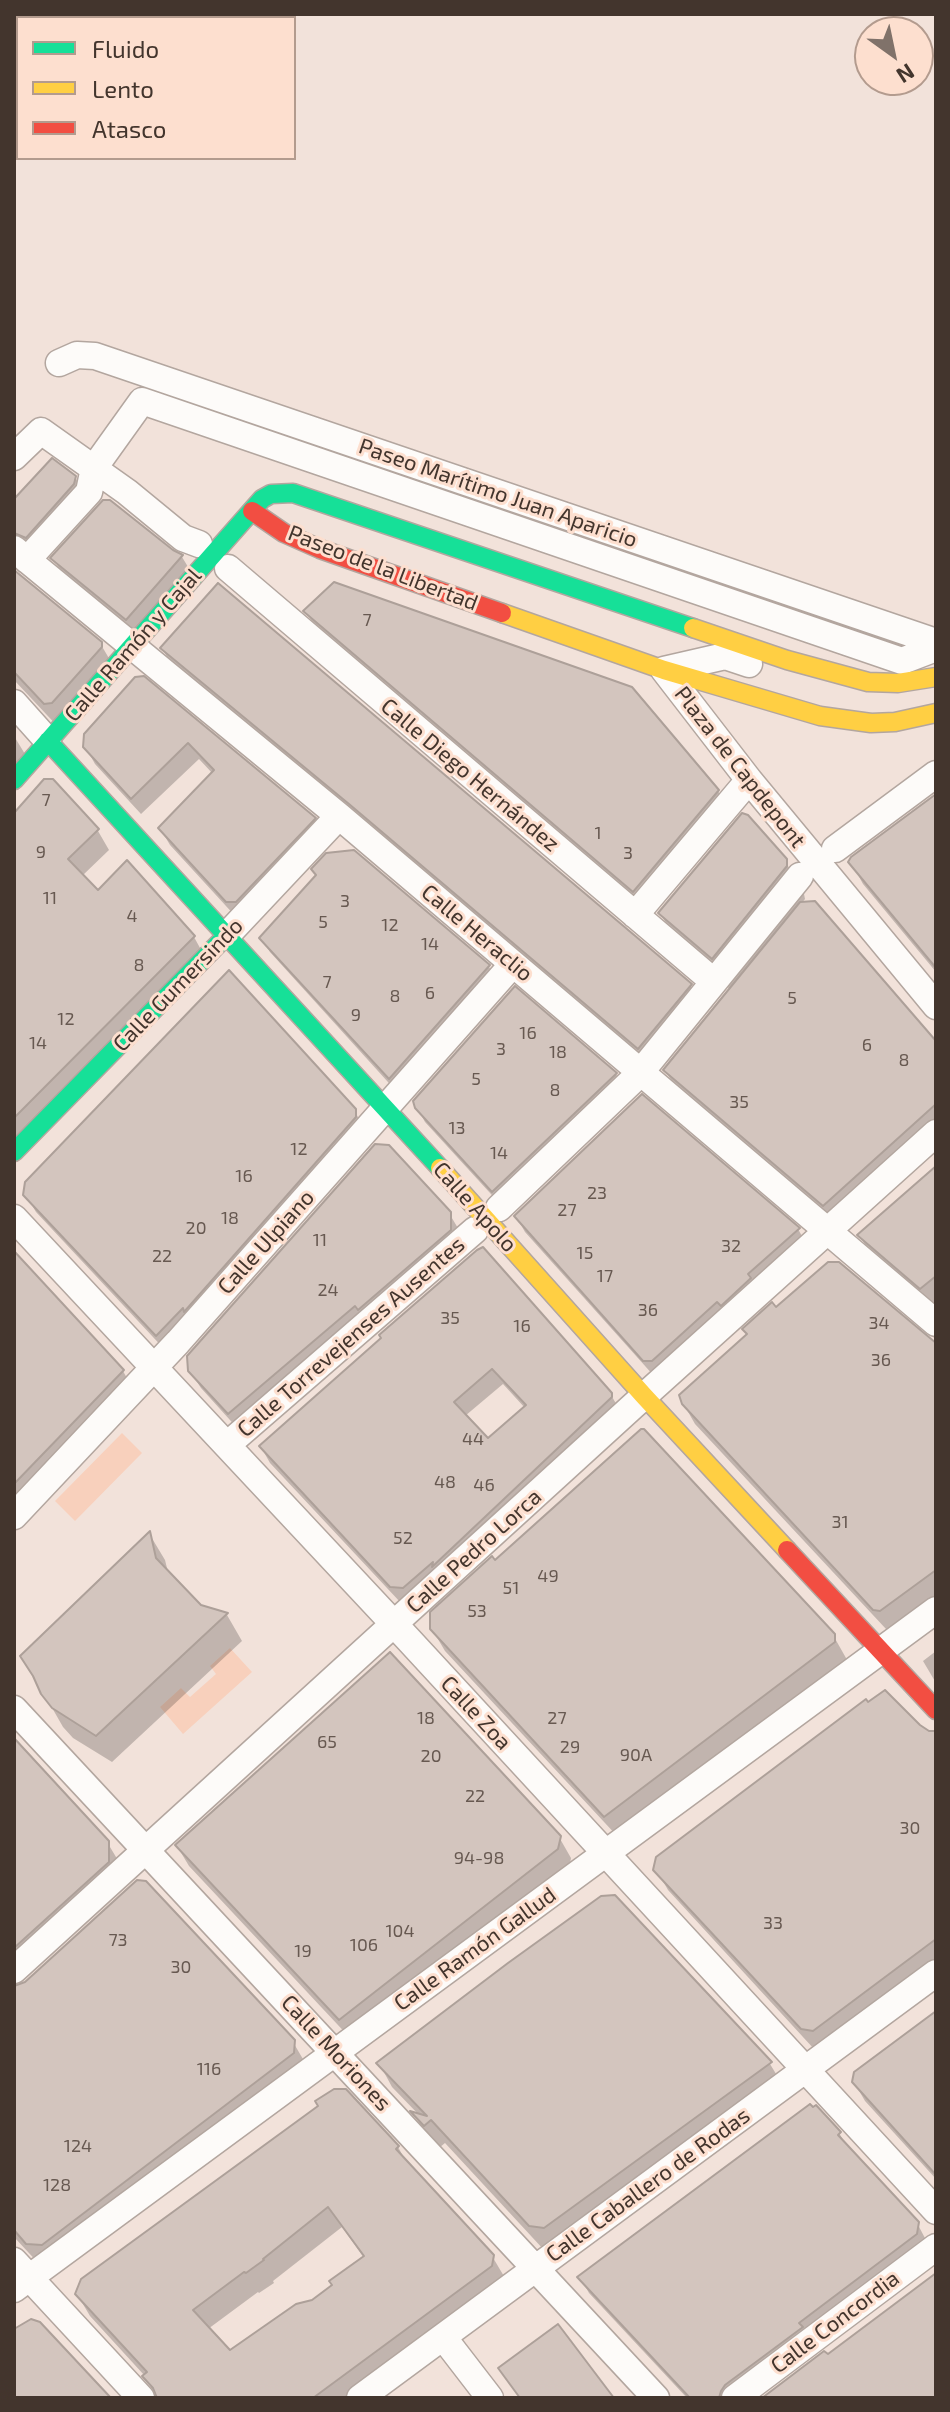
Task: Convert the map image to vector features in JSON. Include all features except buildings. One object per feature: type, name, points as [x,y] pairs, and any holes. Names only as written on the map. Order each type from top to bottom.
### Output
[{"type":"street","name":"Paseo Marítimo Juan Aparicio","points":[[59,363],[77,355],[95,356],[936,645]]},
{"type":"street","points":[[20,554],[89,492],[94,468],[142,401],[902,661],[936,645]]},
{"type":"street","points":[[14,457],[41,431],[127,492],[183,538],[199,544]]},
{"type":"street","name":"Paseo de la Libertad","points":[[936,677],[898,683],[868,682],[787,660],[293,493],[271,494],[252,511],[284,533],[320,549],[664,670],[820,716],[848,721],[895,722],[936,713]]},
{"type":"street","name":"Calle Ramón y Cajal","points":[[14,780],[252,511]]},
{"type":"street","name":"Calle Heraclio","points":[[20,554],[339,816],[828,1231],[932,1311]]},
{"type":"street","name":"Calle Diego Hernández","points":[[228,568],[713,981]]},
{"type":"street","points":[[664,670],[725,656],[758,667],[787,660]]},
{"type":"street","name":"Plaza de Capdepont","points":[[664,670],[817,863],[936,774]]},
{"type":"street","name":"Calle Apolo","points":[[14,703],[644,1396],[936,1710]]},
{"type":"street","points":[[635,915],[749,780]]},
{"type":"street","name":"Calle Gumersindo","points":[[14,1152],[339,816]]},
{"type":"street","points":[[499,1208],[640,1072],[713,981],[817,863],[936,1006]]},
{"type":"street","name":"Calle Ulpiano","points":[[14,1516],[155,1367],[513,964]]},
{"type":"street","name":"Calle Pedro Lorca","points":[[14,1970],[936,1133]]},
{"type":"street","name":"Calle Zoa","points":[[14,1218],[936,2211]]},
{"type":"street","name":"Calle Torrevejenses Ausentes","points":[[227,1445],[475,1230]]},
{"type":"street","name":"Calle Ramón Gallud","points":[[19,2276],[336,2052],[936,1610]]},
{"type":"street","name":"Calle Moriones","points":[[14,1709],[656,2398]]},
{"type":"street","name":"Calle Caballero de Rodas","points":[[360,2398],[936,1973]]},
{"type":"street","name":"Calle Concordia","points":[[735,2398],[936,2247]]},
{"type":"street","points":[[19,2276],[141,2398]]},
{"type":"street","points":[[443,2337],[490,2398]]},
{"type":"shaded area","points":[[122,1433],[142,1453],[75,1521],[55,1501]]},
{"type":"shaded area","points":[[230,1648],[252,1672],[183,1734],[160,1707],[181,1688],[190,1697],[216,1674],[210,1666]]},
{"type":"traffic: fast","points":[[14,780],[262,499],[271,494],[293,493],[693,628]]},
{"type":"traffic: fast","points":[[48,741],[440,1168]]},
{"type":"traffic: fast","points":[[14,1152],[227,935]]},
{"type":"traffic: slow","points":[[502,613],[664,670],[820,716],[871,723],[895,722],[936,713]]},
{"type":"traffic: slow","points":[[693,628],[787,660],[868,682],[898,683],[936,677]]},
{"type":"traffic: slow","points":[[440,1168],[787,1550]]},
{"type":"traffic: jam","points":[[252,511],[284,533],[320,549],[502,613]]},
{"type":"traffic: jam","points":[[787,1550],[936,1710]]}]
